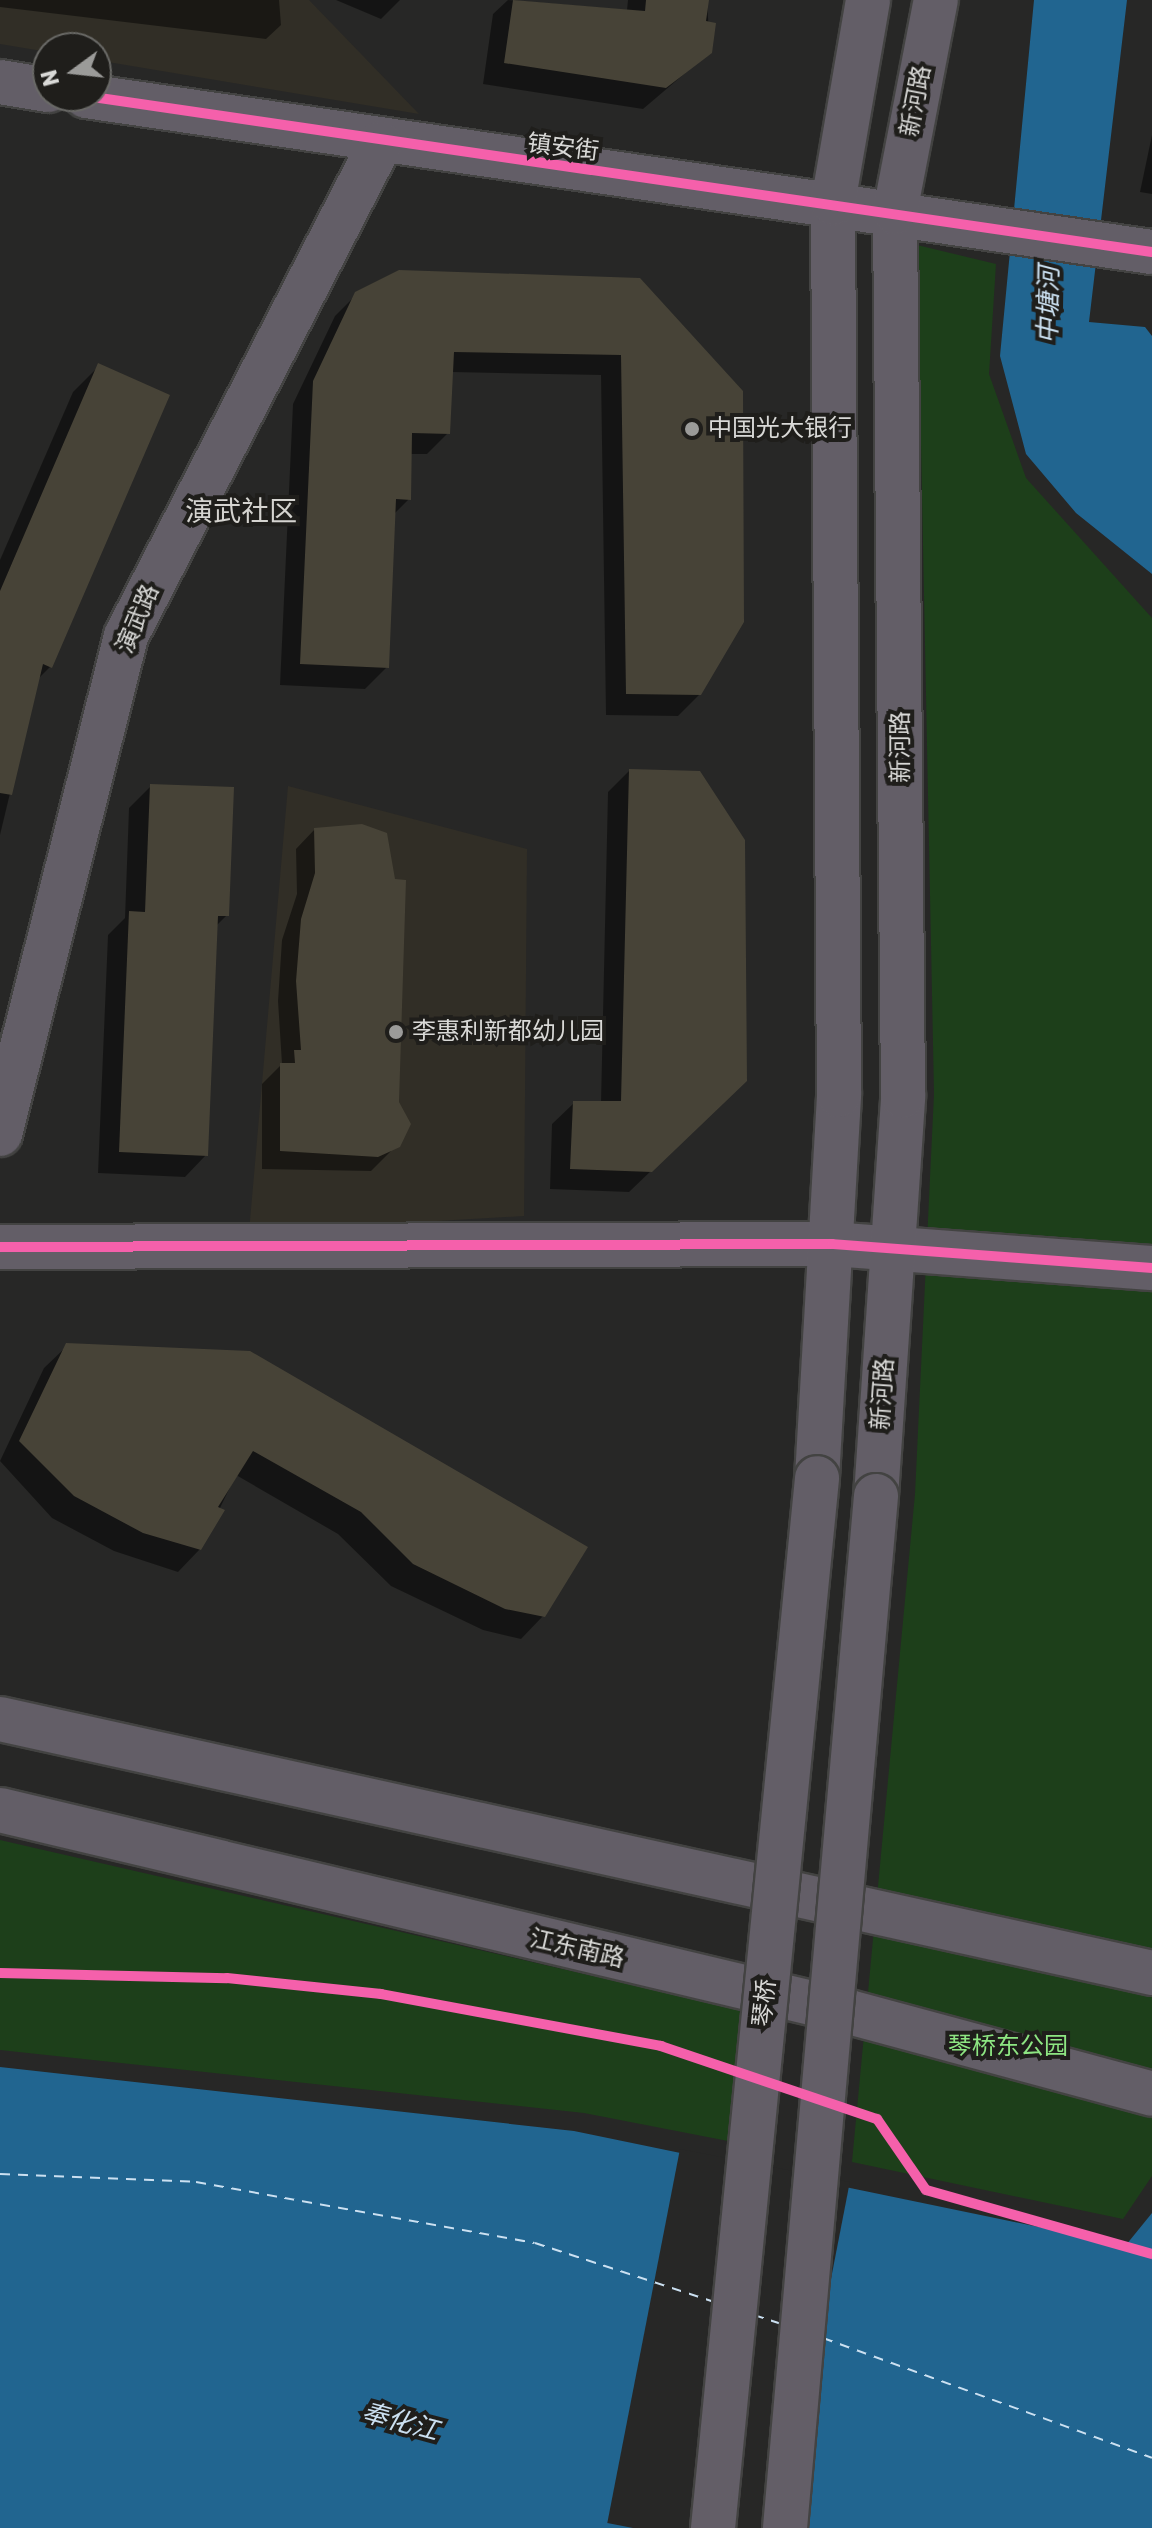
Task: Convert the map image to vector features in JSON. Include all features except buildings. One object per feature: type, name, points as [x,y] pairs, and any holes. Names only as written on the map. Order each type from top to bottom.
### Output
[{"type":"main road","points":[[832,1244],[839,1095],[833,203],[868,0]]},
{"type":"main road","name":"新河路","points":[[785,2528],[876,1496],[903,1096],[895,212],[936,0]]},
{"type":"main road","points":[[0,82],[32,87]]},
{"type":"main road","name":"镇安街","points":[[112,100],[380,144],[833,203],[1152,252]]},
{"type":"main road","name":"演武路","points":[[0,1134],[126,636],[380,144]]},
{"type":"main road","points":[[0,1247],[832,1244],[1152,1268]]},
{"type":"main road","name":"琴桥","points":[[713,2528],[817,1478],[832,1244]]},
{"type":"main road","points":[[0,1719],[1152,1973]]},
{"type":"main road","name":"江东南路","points":[[0,1810],[849,2012],[1134,2089]]},
{"type":"shaded area","points":[[0,0],[309,0],[419,114],[112,63],[112,32],[32,32],[32,49],[0,44]]},
{"type":"shaded area","name":"李惠利新都幼儿园","points":[[288,786],[527,849],[524,1216],[249,1232]]},
{"type":"green space","name":"琴桥东公园","points":[[917,245],[996,264],[989,374],[1026,478],[1152,618],[1152,2176],[1123,2219],[852,2162],[915,1494],[934,1094]]},
{"type":"green space","points":[[0,1840],[746,2011],[728,2141],[584,2113],[0,2050]]},
{"type":"water","name":"中塘河","points":[[1034,0],[1127,0],[1089,322],[1145,327],[1152,336],[1152,574],[1076,513],[1026,454],[1000,356]]},
{"type":"water","name":"奉化江","points":[[0,2067],[574,2131],[1126,2245],[1152,2213],[1152,2528],[0,2528]]},
{"type":"pier","points":[[680,2149],[850,2182],[783,2528],[633,2528],[607,2523]]},
{"type":"ferry route","points":[[0,2174],[196,2182],[535,2243],[714,2302]]},
{"type":"ferry route","points":[[754,2315],[782,2324]]},
{"type":"ferry route","points":[[823,2338],[1152,2458]]},
{"type":"cycle path","points":[[112,100],[1152,252]]},
{"type":"cycle path","points":[[0,1247],[832,1244],[1152,1268]]},
{"type":"cycle path","points":[[0,1973],[227,1978],[381,1994],[661,2046],[877,2119],[926,2190],[1152,2254]]},
{"type":"place","name":"中国光大银行","points":[[692,429]]},
{"type":"place","name":"李惠利新都幼儿园","points":[[396,1032]]},
{"type":"district","name":"演武社区","points":[[241,512]]}]
